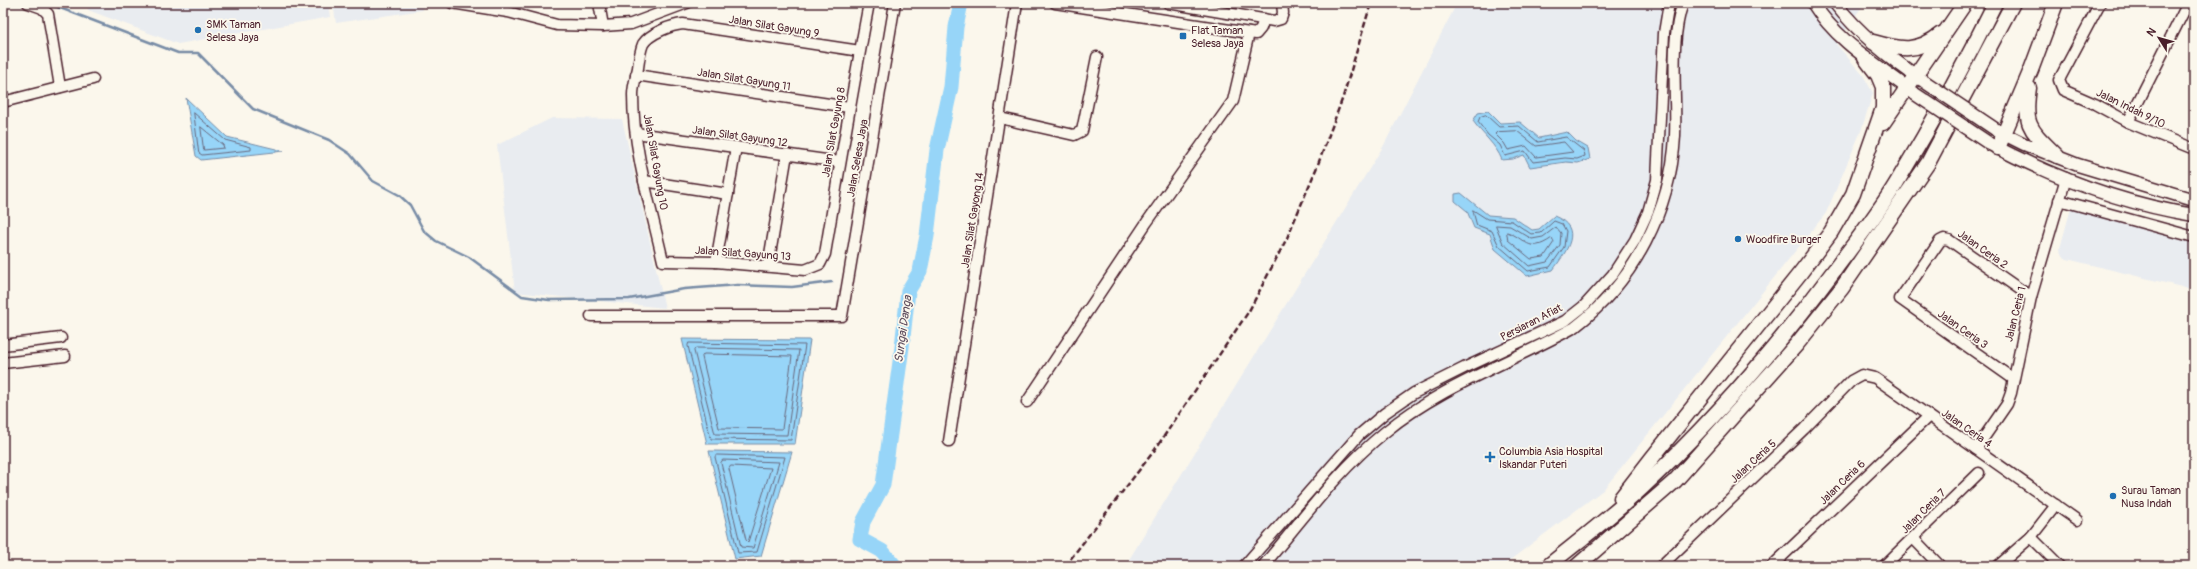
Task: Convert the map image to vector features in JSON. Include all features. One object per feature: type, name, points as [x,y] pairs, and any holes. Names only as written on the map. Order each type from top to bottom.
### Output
[{"type":"highway","points":[[1872,143],[1887,115],[1911,90],[1920,78],[1965,3]]},
{"type":"highway","points":[[1548,566],[1642,488],[1715,414],[1758,366],[1817,293],[1896,183],[1963,66],[1995,3]]},
{"type":"highway","points":[[1577,566],[1675,481],[1767,379],[1842,288],[1928,163],[2013,3]]},
{"type":"highway","points":[[1993,145],[2031,70],[2056,3]]},
{"type":"highway","points":[[1873,42],[1896,48],[1911,49],[1930,43],[1952,25]]},
{"type":"highway","points":[[1608,516],[1652,458],[1735,356],[1831,232],[1853,194],[1883,108],[1883,87],[1878,76],[1865,58]]},
{"type":"highway","points":[[2031,70],[2026,110],[2028,124],[2057,156]]},
{"type":"main road","points":[[1813,3],[1835,33],[1865,58],[1993,145],[2066,178],[2120,197],[2194,215]]},
{"type":"main road","points":[[1835,3],[1849,20],[1873,42],[1920,78],[1999,132],[2057,156],[2123,180],[2194,200]]},
{"type":"street","points":[[28,3],[48,14],[60,87]]},
{"type":"street","points":[[452,3],[508,8],[557,25],[603,26],[631,24],[687,3]]},
{"type":"street","points":[[599,3],[603,26]]},
{"type":"street","name":"Jalan Silat Gayung 8","points":[[820,264],[825,254],[849,107],[869,3]]},
{"type":"street","name":"Jalan Selesa Jaya","points":[[591,316],[842,316],[895,3]]},
{"type":"street","name":"Jalan Silat Gayong 14","points":[[949,441],[1017,3]]},
{"type":"street","points":[[1055,3],[1256,34],[1259,31],[1264,19]]},
{"type":"street","points":[[1168,3],[1274,21],[1281,19],[1282,3]]},
{"type":"street","name":"Persiaran Afiat","points":[[1244,566],[1359,435],[1385,413],[1414,393],[1565,321],[1584,306],[1613,274],[1636,240],[1650,205],[1657,180],[1664,33],[1669,3]]},
{"type":"street","points":[[1263,566],[1347,466],[1386,431],[1409,414],[1469,380],[1484,374],[1570,330],[1593,314],[1630,268],[1648,240],[1662,209],[1671,176],[1675,136],[1676,46],[1680,12],[1683,3]]},
{"type":"street","name":"Jalan Indah 9/10","points":[[2100,3],[2059,80],[2060,86],[2063,90],[2095,104],[2128,122],[2194,149]]},
{"type":"street","points":[[2128,122],[2188,3]]},
{"type":"street","name":"Jalan Silat Gayung 9","points":[[643,44],[654,35],[675,24],[683,24],[860,51]]},
{"type":"street","points":[[1027,402],[1147,222],[1233,101],[1249,33]]},
{"type":"street","name":"Jalan Silat Gayung 10","points":[[643,44],[633,94],[636,133],[644,181],[663,261]]},
{"type":"street","points":[[1000,118],[1074,135],[1082,131],[1097,57]]},
{"type":"street","name":"Jalan Silat Gayung 11","points":[[636,75],[849,107]]},
{"type":"street","points":[[3,102],[93,79]]},
{"type":"street","name":"Jalan Silat Gayung 12","points":[[636,133],[840,162]]},
{"type":"street","points":[[716,262],[736,147]]},
{"type":"street","points":[[768,266],[786,154]]},
{"type":"street","name":"Jalan Ceria 1","points":[[1976,449],[2007,404],[2011,393],[2012,378],[2031,297],[2066,178]]},
{"type":"street","points":[[644,181],[728,194]]},
{"type":"street","points":[[2059,200],[2194,237]]},
{"type":"street","name":"Jalan Ceria 2","points":[[1900,299],[1940,241],[1944,238],[2031,297]]},
{"type":"street","name":"Jalan Silat Gayung 13","points":[[663,261],[716,262],[805,270],[820,264]]},
{"type":"street","name":"Jalan Ceria 3","points":[[1900,299],[2012,378]]},
{"type":"street","points":[[1584,306],[1593,314]]},
{"type":"street","points":[[3,345],[61,338]]},
{"type":"street","points":[[3,363],[65,356]]},
{"type":"street","points":[[1479,361],[1484,374]]},
{"type":"street","points":[[1464,368],[1469,380]]},
{"type":"street","name":"Jalan Ceria 4","points":[[1862,375],[1875,378],[2077,520]]},
{"type":"street","name":"Jalan Ceria 5","points":[[1661,566],[1804,429],[1851,381],[1862,375]]},
{"type":"street","name":"Jalan Ceria 6","points":[[1772,566],[1929,416]]},
{"type":"street","name":"Jalan Ceria 7","points":[[1884,566],[1979,472]]},
{"type":"street","points":[[1998,566],[2032,537],[2056,505]]},
{"type":"street","points":[[2032,537],[2060,566]]},
{"type":"street","points":[[1913,538],[1940,566]]},
{"type":"shaded area","name":"SMK Taman Selesa Jaya","points":[[87,3],[328,3],[330,17],[178,44],[88,10]]},
{"type":"shaded area","points":[[333,3],[422,3],[423,10],[336,23]]},
{"type":"shaded area","points":[[1457,3],[1858,3],[1861,8],[1836,44],[1863,75],[1873,93],[1861,131],[1826,213],[1603,490],[1502,566],[1125,566],[1384,145]]},
{"type":"shaded area","points":[[552,118],[622,119],[665,308],[515,292],[497,145]]},
{"type":"shaded area","points":[[2073,201],[2194,234],[2194,290],[2067,259],[2061,255],[2060,248]]},
{"type":"water","points":[[186,98],[227,137],[284,151],[201,160],[196,156]]},
{"type":"water","points":[[1488,111],[1500,123],[1520,122],[1539,138],[1567,132],[1576,141],[1588,148],[1590,159],[1578,163],[1566,162],[1530,167],[1524,155],[1513,159],[1502,160],[1493,145],[1473,121],[1478,113]]},
{"type":"water","points":[[1461,193],[1488,215],[1513,217],[1532,230],[1539,229],[1554,216],[1563,221],[1569,227],[1571,234],[1570,241],[1563,256],[1553,270],[1527,276],[1495,249],[1490,234],[1474,228],[1467,211],[1455,201],[1455,194]]},
{"type":"water","points":[[682,339],[810,340],[795,444],[707,444]]},
{"type":"water","points":[[709,451],[792,452],[761,556],[735,559]]},
{"type":"waterway","points":[[47,3],[178,53],[198,53],[253,109],[329,140],[350,154],[373,181],[399,195],[410,205],[424,231],[436,241],[469,257],[522,296],[549,300],[629,299],[684,289],[738,285],[792,287],[832,282]]},
{"type":"waterway","name":"Sungai Danga","points":[[895,566],[882,551],[860,539],[863,522],[883,485],[902,347],[908,291],[920,271],[927,236],[937,150],[951,87],[956,27],[961,3]]},
{"type":"railway","points":[[1065,566],[1154,451],[1249,311],[1287,238],[1317,167],[1343,97],[1371,3]]},
{"type":"place","name":"SMK Taman Selesa Jaya","points":[[198,30]]},
{"type":"place","name":"Flat Taman Selesa Jaya","points":[[1183,36]]},
{"type":"place","name":"Woodfire Burger","points":[[1738,239]]},
{"type":"place","name":"Columbia Asia Hospital Iskandar Puteri","points":[[1490,457]]},
{"type":"place","name":"Surau Taman Nusa Indah","points":[[2113,496]]}]
